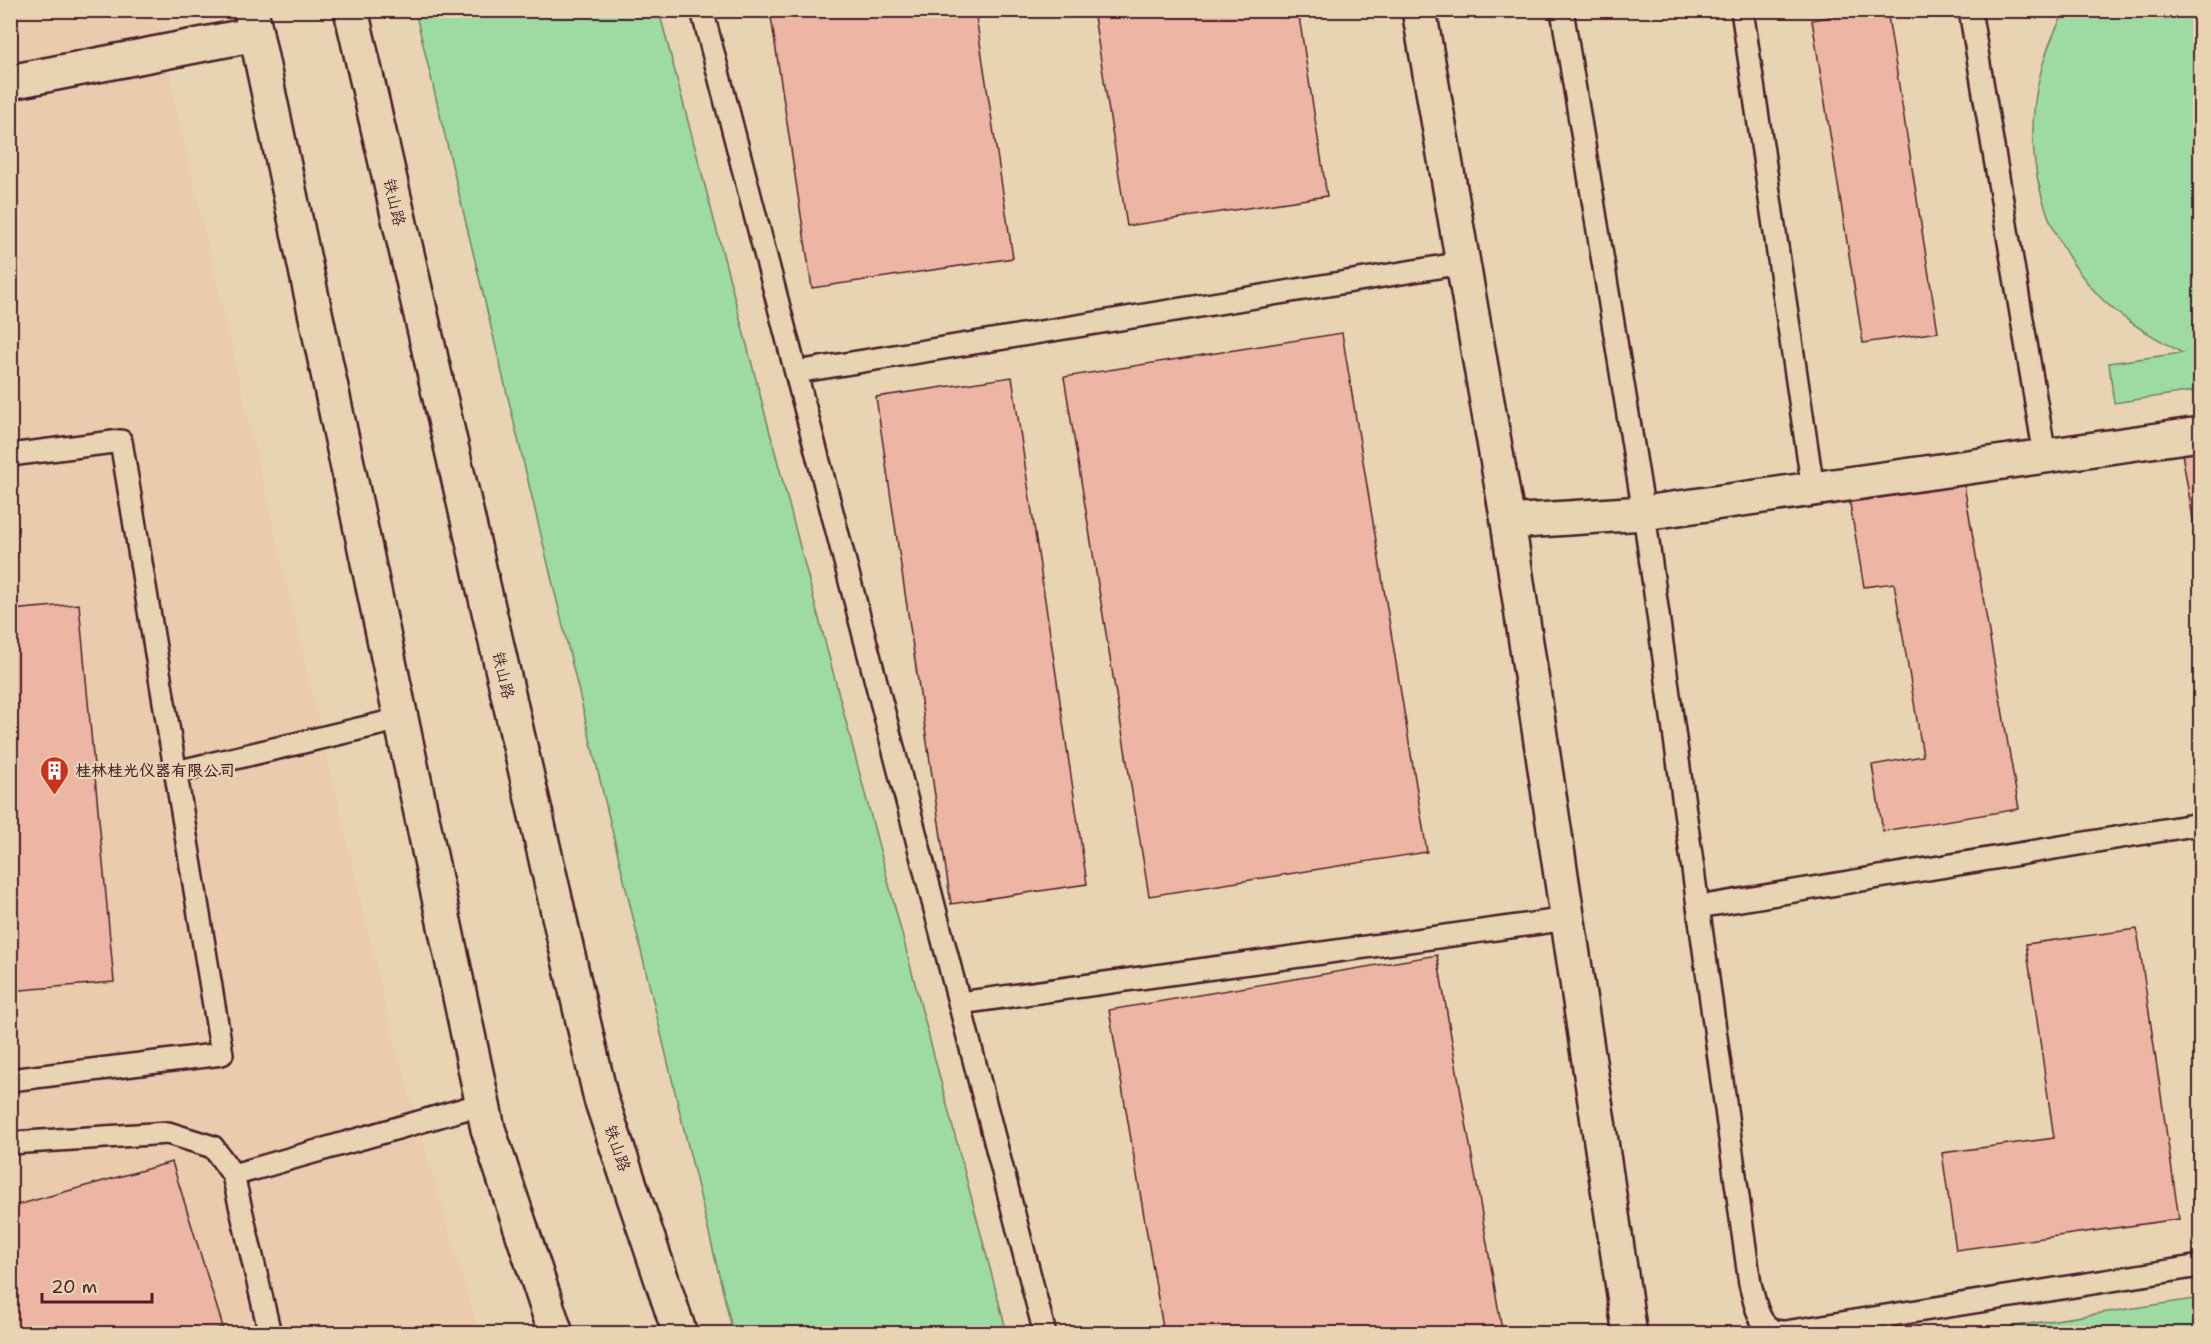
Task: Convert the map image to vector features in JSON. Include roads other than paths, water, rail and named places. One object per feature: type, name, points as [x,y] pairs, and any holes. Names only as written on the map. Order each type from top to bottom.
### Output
[{"type":"main road","name":"铁山路","points":[[351,10],[601,1098],[680,1334]]},
{"type":"main road","points":[[1419,10],[1508,522],[1568,919],[1625,1331]]},
{"type":"main road","points":[[10,82],[254,22],[482,1104],[488,1130],[556,1334]]},
{"type":"main road","points":[[1508,522],[1644,513],[2200,434]]},
{"type":"lane","points":[[702,10],[1045,1334]]},
{"type":"lane","points":[[1562,10],[1644,513],[1750,1284],[1758,1314],[1767,1328],[1785,1332],[2200,1266]]},
{"type":"lane","points":[[1742,10],[1813,489]]},
{"type":"lane","points":[[1970,10],[2045,456]]},
{"type":"lane","points":[[796,372],[1463,263]]},
{"type":"lane","points":[[10,455],[121,441],[222,1054],[10,1080]]},
{"type":"lane","points":[[176,772],[401,719]]},
{"type":"lane","points":[[1698,908],[2200,824]]},
{"type":"lane","points":[[960,1003],[1568,919]]},
{"type":"lane","points":[[233,1175],[482,1104]]},
{"type":"lane","points":[[10,1143],[168,1133],[213,1147],[233,1175],[268,1333]]},
{"type":"place","name":"桂林桂光仪器有限公司","points":[[54,796]]}]
